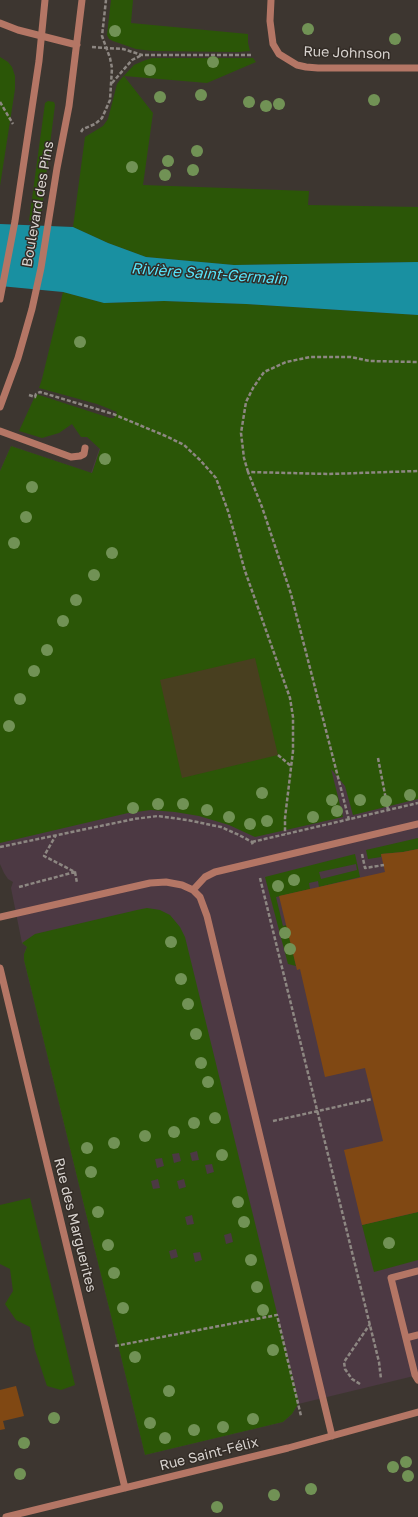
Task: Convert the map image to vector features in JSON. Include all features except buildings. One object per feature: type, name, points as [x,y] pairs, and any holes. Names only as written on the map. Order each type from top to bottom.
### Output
[{"type":"street","name":"Boulevard des Pins","points":[[0,299],[16,221],[45,0]]},
{"type":"street","name":"Boulevard des Pins","points":[[0,407],[18,358],[32,309],[41,268],[77,45],[82,0]]},
{"type":"street","name":"Rue Johnson","points":[[271,0],[270,21],[273,44],[279,54],[287,60],[306,68],[418,68]]},
{"type":"street","points":[[0,23],[41,37],[77,45]]},
{"type":"street","points":[[0,431],[71,457],[84,454],[85,448]]},
{"type":"street","points":[[193,890],[205,877],[215,872],[418,824]]},
{"type":"street","points":[[0,917],[150,883],[166,882],[182,885],[193,890],[200,897],[207,916],[332,1436]]},
{"type":"street","name":"Rue des Marguerites","points":[[0,968],[125,1488]]},
{"type":"street","points":[[418,1271],[391,1278],[415,1375],[418,1380]]},
{"type":"street","points":[[406,1338],[418,1335]]},
{"type":"street","name":"Rue Saint-Félix","points":[[6,1517],[332,1436],[418,1412]]},
{"type":"path","points":[[83,129],[95,124],[102,118],[110,100],[110,58],[102,36],[106,0]]},
{"type":"path","points":[[93,47],[123,49],[142,55],[251,55]]},
{"type":"path","points":[[111,84],[132,60],[142,55]]},
{"type":"path","points":[[0,102],[13,124]]},
{"type":"path","points":[[349,820],[291,594],[265,514],[248,472],[244,458],[241,433],[246,402],[253,388],[264,372],[286,362],[310,357],[351,357],[370,361],[418,362]]},
{"type":"path","points":[[29,395],[35,397],[36,394],[40,392],[113,414],[168,437],[184,445],[216,478],[221,487],[245,571],[290,698],[293,717],[293,751],[284,818],[285,834]]},
{"type":"path","points":[[248,472],[329,474],[418,471]]},
{"type":"path","points":[[278,755],[292,767]]},
{"type":"path","points":[[378,758],[388,810]]},
{"type":"path","points":[[0,847],[134,819],[158,816],[221,827],[252,842],[418,804]]},
{"type":"path","points":[[18,887],[75,872],[44,856],[56,835]]},
{"type":"path","points":[[252,842],[253,849]]},
{"type":"path","points":[[362,854],[365,868],[384,865]]},
{"type":"path","points":[[260,877],[370,1324],[379,1362],[381,1379]]},
{"type":"path","points":[[257,1125],[372,1099]]},
{"type":"path","points":[[115,1346],[278,1315],[301,1416]]},
{"type":"path","points":[[360,1384],[352,1378],[345,1368],[344,1362],[370,1324]]},
{"type":"shaded area","points":[[126,388],[418,486],[418,1375],[298,1404],[292,1414],[283,1422],[145,1455],[24,960],[24,954],[27,947],[22,943],[11,888],[13,882],[8,879],[0,864],[0,471],[11,446],[91,473],[110,418],[115,418]]},
{"type":"green space","points":[[111,0],[133,0],[131,23],[248,34],[250,51],[153,51],[136,49],[113,41],[109,39],[107,35]]},
{"type":"green space","points":[[0,57],[8,62],[12,67],[15,76],[15,89],[0,186]]},
{"type":"green space","points":[[152,58],[253,58],[256,62],[207,83],[124,76],[153,113],[143,185],[309,191],[308,205],[418,207],[418,262],[234,265],[146,257],[108,243],[73,227],[85,137],[103,126],[108,119],[117,84],[120,80],[134,65]]},
{"type":"green space","points":[[48,101],[54,102],[55,105],[40,223],[29,221],[45,103]]},
{"type":"green space","points":[[63,292],[104,303],[164,301],[246,304],[418,315],[418,799],[353,815],[345,786],[331,769],[343,817],[255,837],[229,825],[199,816],[151,810],[128,813],[0,843],[0,471],[11,446],[92,473],[100,449],[87,437],[81,437],[72,424],[59,433],[42,438],[19,431],[36,394],[110,418],[114,418],[117,412],[97,404],[39,388]]},
{"type":"green space","points":[[418,838],[418,849],[381,854],[381,857],[368,859],[366,850]]},
{"type":"green space","points":[[355,854],[360,877],[319,887],[318,881],[309,883],[310,889],[276,897],[283,926],[287,925],[296,966],[288,964],[265,877]],"holes":[[[356,864],[357,870],[321,879],[319,872]]]},
{"type":"green space","points":[[147,908],[160,910],[170,915],[180,927],[185,937],[298,1399],[298,1404],[292,1414],[283,1422],[145,1455],[24,960],[24,954],[27,947],[22,943],[35,934]],"holes":[[[197,1151],[199,1160],[192,1161],[190,1153]],[[179,1153],[181,1161],[174,1163],[172,1154]],[[162,1158],[164,1166],[157,1168],[155,1159]],[[212,1164],[214,1172],[207,1174],[205,1165]],[[158,1179],[160,1188],[153,1189],[151,1181]],[[184,1179],[186,1187],[179,1189],[177,1181]],[[192,1215],[194,1224],[187,1225],[185,1217]],[[231,1233],[233,1242],[226,1244],[224,1235]],[[176,1249],[178,1257],[171,1259],[169,1251]],[[200,1252],[202,1260],[195,1262],[193,1253]]]},
{"type":"green space","points":[[30,1198],[75,1385],[61,1390],[47,1386],[35,1350],[30,1327],[16,1320],[5,1304],[13,1291],[10,1269],[0,1264],[0,1205]]},
{"type":"green space","points":[[418,1212],[418,1260],[374,1272],[362,1225]]},
{"type":"sand","points":[[255,658],[278,755],[182,778],[160,680]]},
{"type":"water","name":"Rivière Saint-Germain","points":[[0,224],[73,227],[108,243],[146,257],[234,265],[418,262],[418,315],[246,304],[164,301],[104,303],[63,292],[0,286]]}]
